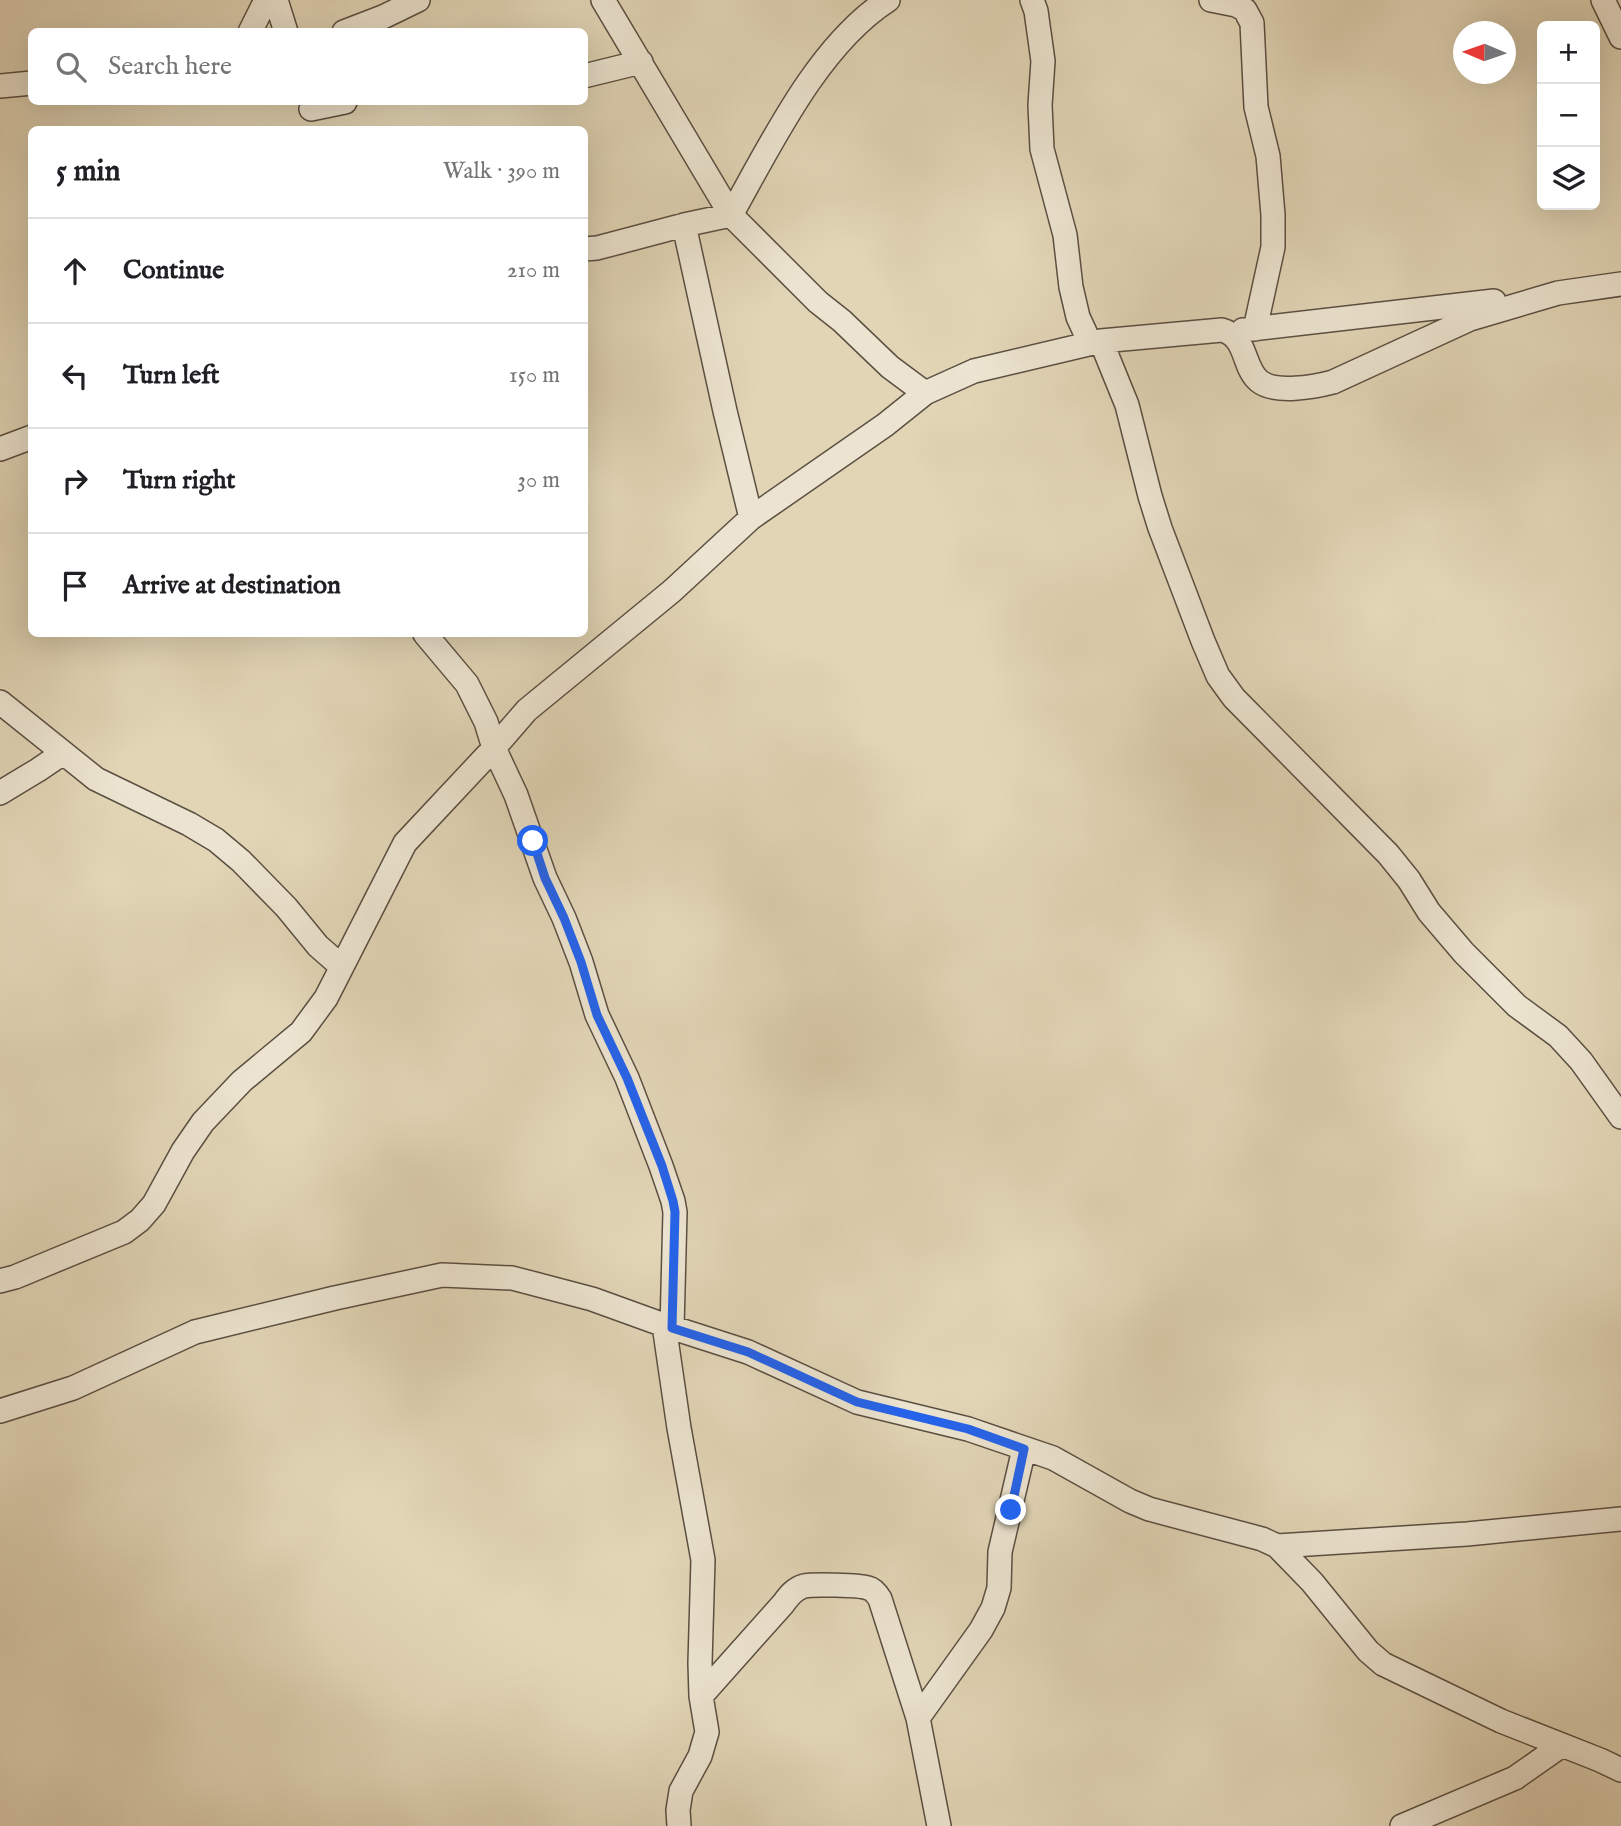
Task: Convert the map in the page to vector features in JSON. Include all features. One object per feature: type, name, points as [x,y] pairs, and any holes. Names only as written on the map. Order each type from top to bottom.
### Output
[{"type":"street","points":[[252,28],[267,0]]},
{"type":"street","points":[[276,0],[285,28]]},
{"type":"street","points":[[354,28],[418,0]]},
{"type":"street","points":[[603,0],[730,215],[818,302],[890,367],[925,393]]},
{"type":"street","points":[[588,248],[730,215],[797,98],[816,72],[874,9],[888,0]]},
{"type":"street","points":[[1032,0],[1043,61],[1042,149],[1065,235],[1071,287],[1078,317],[1095,342],[1127,405],[1160,528],[1218,676],[1234,698],[1388,854],[1409,880],[1429,912],[1464,953],[1517,1006],[1558,1036],[1581,1061],[1621,1117]]},
{"type":"street","points":[[1211,0],[1236,5],[1245,10],[1252,23]]},
{"type":"street","points":[[1255,329],[1273,247],[1268,156],[1255,107],[1252,23],[1259,0]]},
{"type":"street","points":[[1602,0],[1621,37]]},
{"type":"street","points":[[588,75],[641,62]]},
{"type":"street","points":[[0,86],[28,83]]},
{"type":"street","points":[[312,113],[336,105]]},
{"type":"street","points":[[684,225],[751,517]]},
{"type":"street","points":[[0,1281],[124,1232],[140,1220],[154,1204],[183,1150],[203,1122],[242,1081],[301,1032],[326,998],[405,843],[527,710],[672,591],[751,517],[885,425],[925,393],[974,371],[1095,342],[1222,330],[1230,332],[1621,284]]},
{"type":"street","points":[[1230,332],[1236,337],[1258,380],[1269,386],[1313,388],[1333,382],[1470,319],[1558,293]]},
{"type":"street","points":[[0,449],[28,438]]},
{"type":"street","points":[[428,637],[467,684],[486,722],[494,748],[516,795],[545,878],[581,962],[597,1015],[627,1078],[673,1201],[675,1212],[668,1326],[678,1428],[703,1560],[699,1663],[707,1732],[681,1791],[679,1826]]},
{"type":"street","points":[[0,702],[96,779],[216,840],[241,861],[286,907],[318,946],[342,967]]},
{"type":"street","points":[[0,793],[63,753]]},
{"type":"street","points":[[0,1411],[73,1388],[195,1332],[442,1275],[512,1278],[592,1299],[748,1352],[857,1402],[968,1429],[1052,1458],[1149,1509],[1262,1539],[1277,1546],[1312,1582],[1368,1651],[1383,1664],[1501,1721],[1621,1770]]},
{"type":"street","points":[[918,1718],[981,1630],[993,1608],[999,1588],[1000,1552],[1024,1449]]},
{"type":"street","points":[[1277,1546],[1467,1534],[1621,1520]]},
{"type":"street","points":[[701,1696],[790,1593],[804,1586],[868,1588],[876,1592],[918,1718],[939,1826]]},
{"type":"street","points":[[1402,1826],[1515,1778],[1562,1745]]},
{"type":"route","points":[[533,841],[545,878],[581,962],[597,1015],[627,1078],[673,1201],[672,1328],[748,1352],[857,1402],[968,1429],[1024,1449],[1011,1510]]}]
